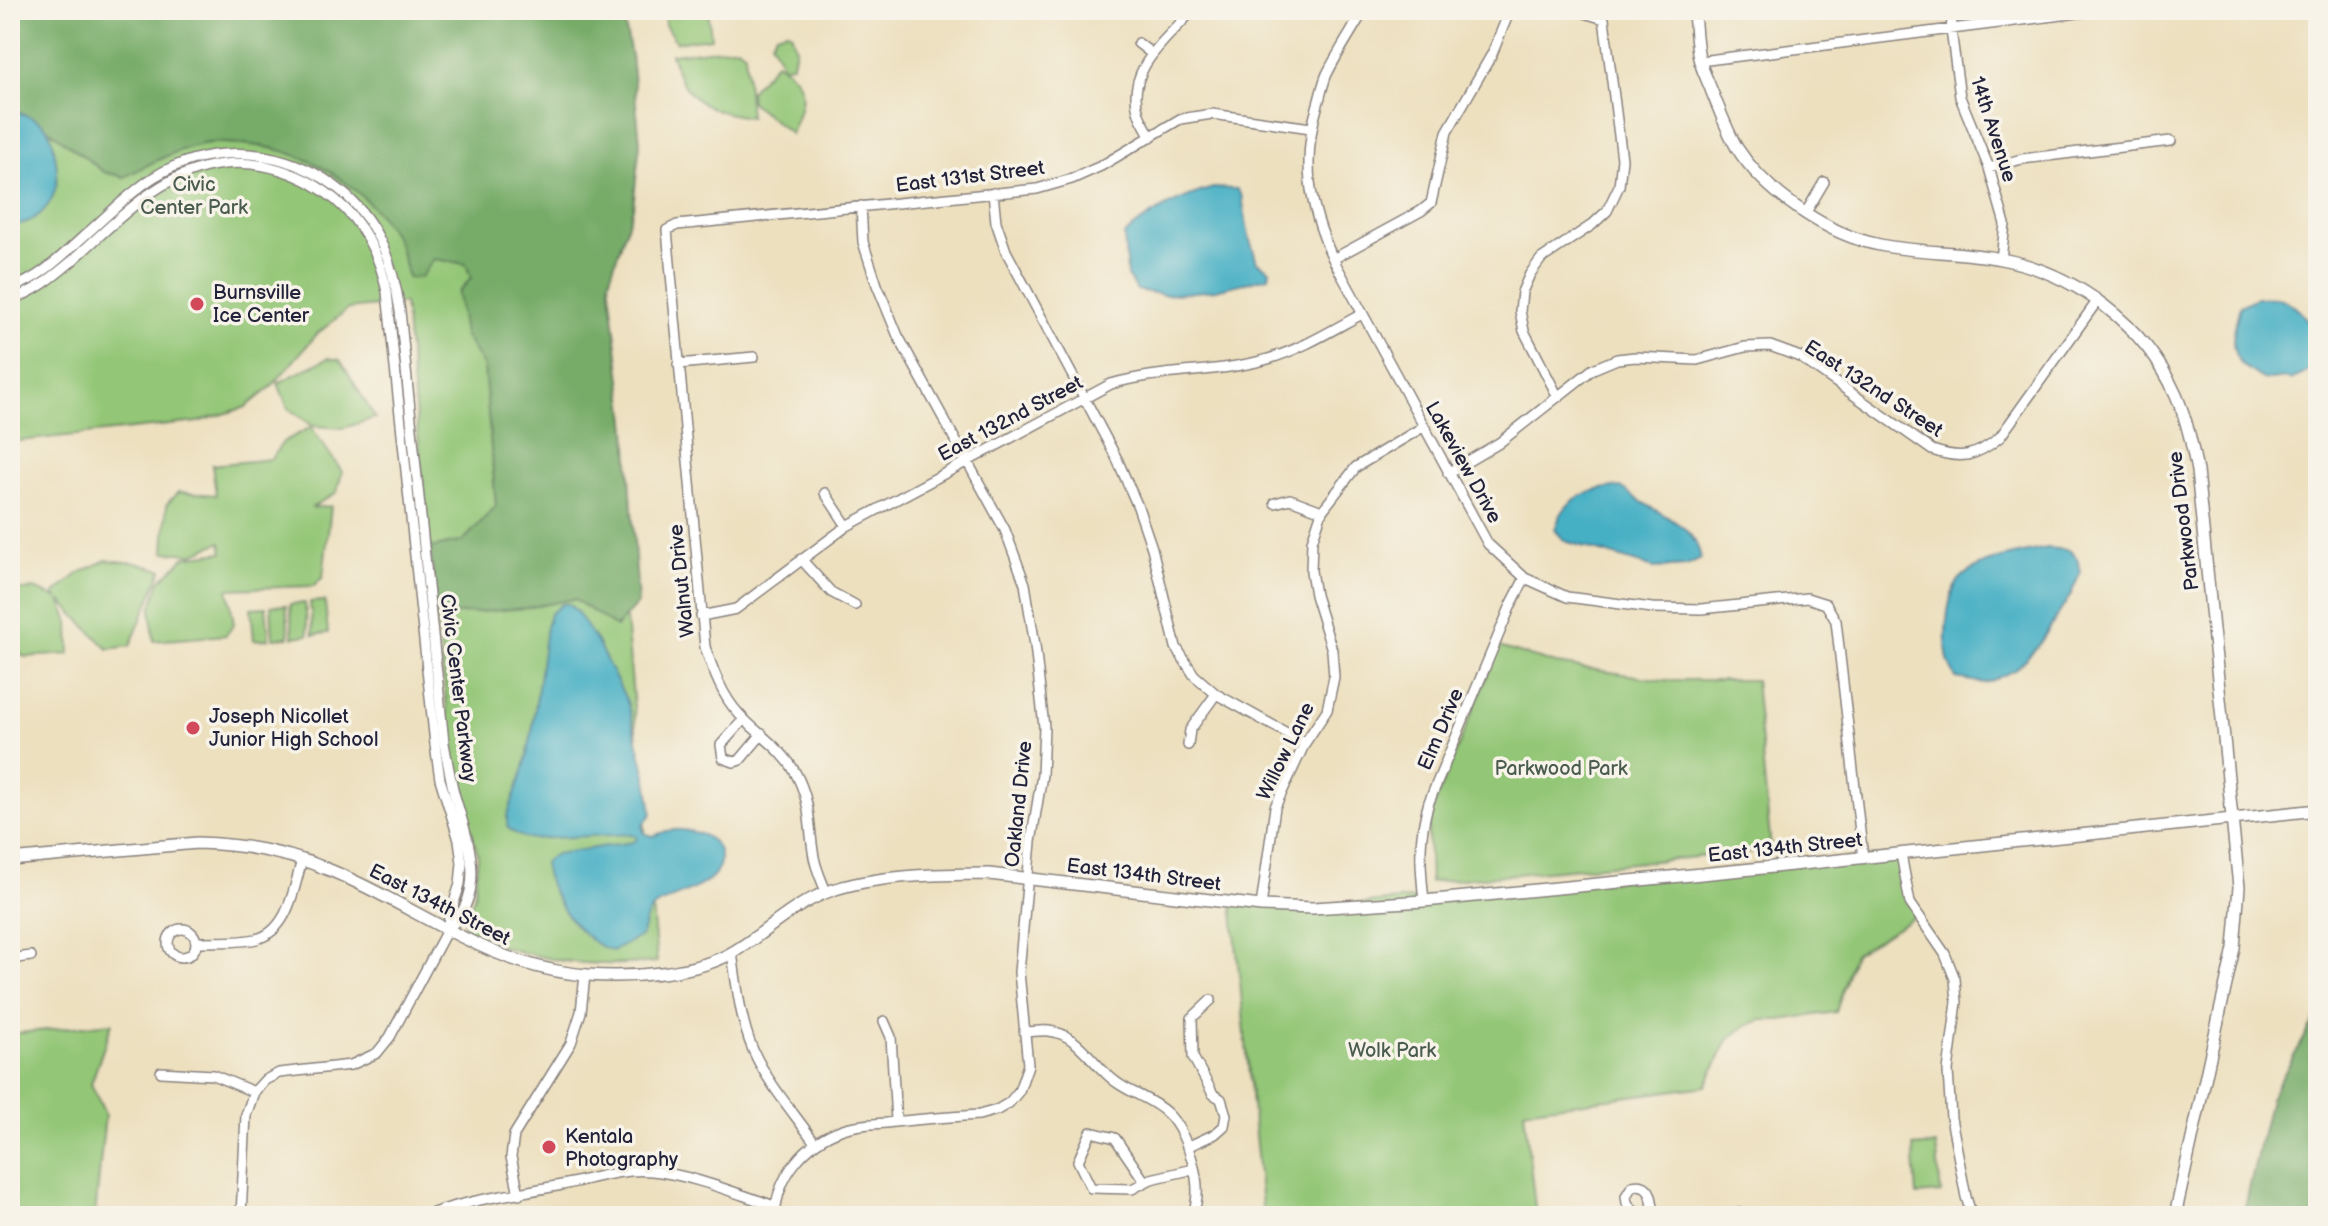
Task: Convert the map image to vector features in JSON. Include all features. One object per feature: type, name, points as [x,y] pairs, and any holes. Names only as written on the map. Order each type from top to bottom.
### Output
[{"type":"street","points":[[1151,137],[1139,114],[1135,94],[1141,68],[1193,10]]},
{"type":"street","name":"Lakeview Drive","points":[[1364,10],[1326,77],[1311,128],[1307,161],[1311,196],[1319,228],[1333,259],[1488,544],[1525,578],[1567,597],[1652,608],[1701,609],[1807,598],[1826,604],[1836,621],[1863,858]]},
{"type":"street","points":[[1333,259],[1431,203],[1447,132],[1492,54],[1510,10]]},
{"type":"street","points":[[1558,397],[1524,331],[1520,311],[1522,292],[1541,259],[1592,225],[1607,211],[1619,186],[1622,159],[1604,19],[1575,10]]},
{"type":"street","name":"Parkwood Drive","points":[[1694,10],[1700,61],[1738,148],[1767,183],[1805,214],[1838,231],[1878,245],[2001,259],[2053,274],[2098,300],[2128,326],[2155,358],[2176,394],[2190,434],[2199,487],[2239,887],[2234,948],[2175,1216]]},
{"type":"street","name":"14th Avenue","points":[[1953,10],[1951,30],[1960,97],[1989,168],[2005,224],[2001,259]]},
{"type":"street","points":[[1700,61],[2101,10]]},
{"type":"street","points":[[1138,43],[1152,54]]},
{"type":"street","name":"East 131st Street","points":[[667,230],[677,225],[1037,189],[1072,179],[1101,166],[1180,119],[1212,114],[1311,128]]},
{"type":"street","points":[[1989,168],[2022,159],[2171,141]]},
{"type":"street","name":"Civic Center Parkway","points":[[10,289],[46,270],[140,187],[167,169],[205,156],[243,153],[296,164],[331,183],[367,218],[389,259],[397,291],[444,743],[450,777],[472,854],[468,895],[458,918],[447,930]]},
{"type":"street","name":"Civic Center Parkway","points":[[10,300],[30,292],[56,275],[146,195],[172,179],[207,167],[243,163],[292,174],[325,192],[359,224],[379,262],[387,292],[435,744],[440,779],[462,855],[460,884],[447,930]]},
{"type":"street","points":[[1805,214],[1824,182]]},
{"type":"street","points":[[993,193],[996,222],[1006,251],[1117,459],[1138,507],[1152,548],[1176,647],[1194,675],[1216,694],[1305,743]]},
{"type":"street","name":"Oakland Drive","points":[[775,1211],[787,1173],[815,1143],[843,1129],[896,1121],[979,1115],[997,1110],[1009,1103],[1019,1091],[1028,1065],[1019,990],[1019,962],[1031,842],[1042,775],[1044,727],[1025,584],[1005,530],[893,323],[863,242],[861,206]]},
{"type":"street","name":"Walnut Drive","points":[[667,230],[705,647],[716,677],[736,712],[778,749],[804,789],[814,858],[826,892]]},
{"type":"street","name":"East 132nd Street","points":[[1448,473],[1499,443],[1593,369],[1617,359],[1697,360],[1745,347],[1770,346],[1800,357],[1932,450],[1949,456],[1968,456],[1985,449],[2000,437],[2098,300]]},
{"type":"street","name":"East 132nd Street","points":[[701,616],[736,609],[847,526],[1111,384],[1136,377],[1228,367],[1268,359],[1306,344],[1362,314]]},
{"type":"street","points":[[678,364],[754,357]]},
{"type":"street","name":"Willow Lane","points":[[1261,906],[1275,807],[1305,743],[1327,710],[1334,677],[1332,650],[1311,571],[1312,541],[1322,511],[1356,467],[1423,427]]},
{"type":"street","points":[[825,493],[847,526]]},
{"type":"street","points":[[1275,503],[1290,499],[1322,511]]},
{"type":"street","points":[[801,559],[831,592],[855,605]]},
{"type":"street","name":"Elm Drive","points":[[1424,901],[1419,851],[1422,823],[1511,605],[1525,578]]},
{"type":"street","points":[[1188,745],[1190,730],[1216,694]]},
{"type":"street","points":[[744,719],[721,745],[723,758],[734,762],[740,760],[762,734]]},
{"type":"street","name":"East 134th Street","points":[[10,860],[197,843],[253,848],[302,860],[348,878],[484,949],[528,965],[585,975],[618,976],[658,973],[699,965],[732,953],[826,892],[868,882],[989,874],[1261,906],[1313,908],[1424,901],[2318,810]]},
{"type":"street","points":[[1901,854],[1910,903],[1945,954],[1955,979],[1957,1002],[1948,1071],[1951,1118],[1972,1216]]},
{"type":"street","points":[[198,942],[255,939],[271,934],[283,919],[302,860]]},
{"type":"street","points":[[241,1216],[246,1115],[254,1092],[265,1080],[279,1073],[351,1065],[377,1053],[390,1037],[447,930]]},
{"type":"street","points":[[732,953],[741,1012],[753,1050],[771,1082],[815,1143]]},
{"type":"street","points":[[10,959],[31,956]]},
{"type":"street","points":[[519,1194],[511,1157],[514,1135],[571,1043],[581,1012],[585,975]]},
{"type":"street","points":[[1187,1147],[1215,1134],[1224,1126],[1226,1115],[1221,1099],[1213,1094],[1193,1057],[1192,1018],[1211,1000]]},
{"type":"street","points":[[884,1021],[891,1037],[896,1121]]},
{"type":"street","points":[[1024,1032],[1050,1031],[1068,1036],[1115,1082],[1157,1104],[1169,1114],[1180,1129],[1194,1169],[1197,1192],[1195,1210],[1191,1216]]},
{"type":"street","points":[[161,1072],[213,1075],[254,1092]]},
{"type":"street","points":[[1145,1182],[1115,1138],[1091,1132],[1078,1161],[1091,1188],[1132,1189],[1145,1182],[1194,1169]]},
{"type":"street","points":[[425,1216],[519,1194],[649,1170],[672,1174],[775,1211]]},
{"type":"street","points":[[1638,1216],[1627,1203],[1626,1196],[1632,1186],[1640,1185],[1651,1193],[1654,1216]]},
{"type":"street","points":[[1731,1216],[1739,1213],[1748,1216]]},
{"type":"green space","name":"Civic Center Park","points":[[10,10],[571,10],[657,962],[598,964],[561,961],[493,944],[465,928],[464,918],[474,897],[478,855],[451,749],[404,303],[348,309],[317,334],[271,387],[246,407],[198,422],[10,442]]},
{"type":"green space","points":[[10,10],[622,10],[631,55],[640,142],[633,208],[609,281],[627,429],[638,603],[616,627],[574,599],[526,608],[437,616],[430,548],[463,541],[496,506],[484,367],[464,335],[458,293],[471,278],[466,264],[434,259],[421,277],[408,278],[395,237],[365,200],[329,171],[286,152],[239,144],[209,143],[176,152],[124,177],[104,172],[44,126],[10,110]]},
{"type":"green space","points":[[664,10],[708,10],[711,38],[676,42],[665,25]]},
{"type":"green space","points":[[791,32],[796,48],[793,64],[783,67],[798,81],[802,98],[791,134],[751,102],[750,91],[776,62],[783,66],[771,42],[776,34]]},
{"type":"green space","points":[[738,47],[745,53],[750,117],[721,112],[696,99],[681,81],[671,54]]},
{"type":"green space","points":[[328,358],[340,360],[375,418],[344,428],[313,426],[288,408],[278,383]]},
{"type":"green space","points":[[311,427],[342,472],[337,492],[311,508],[331,506],[323,577],[314,586],[228,589],[234,624],[226,635],[154,641],[151,609],[160,581],[185,557],[223,552],[221,542],[192,554],[164,552],[167,504],[178,492],[216,495],[212,465],[271,459],[283,442]]},
{"type":"green space","points":[[106,560],[137,563],[162,570],[130,646],[108,649],[60,600],[69,622],[70,654],[25,657],[10,647],[10,591],[34,589],[57,598],[54,594],[79,573]]},
{"type":"green space","points":[[325,601],[328,633],[313,635],[310,602]]},
{"type":"green space","points":[[305,603],[308,635],[293,637],[290,604]]},
{"type":"green space","points":[[286,605],[289,637],[273,638],[271,606]]},
{"type":"green space","points":[[266,607],[269,639],[254,640],[251,608]]},
{"type":"green space","name":"Parkwood Park","points":[[1499,647],[1556,664],[1663,680],[1755,680],[1771,850],[1430,882],[1428,833],[1434,805]]},
{"type":"green space","name":"Wolk Park","points":[[1901,854],[1910,903],[1918,915],[1854,954],[1836,1012],[1761,1020],[1744,1027],[1728,1040],[1706,1086],[1524,1110],[1536,1216],[1263,1216],[1232,902],[1313,908]]},
{"type":"green space","points":[[2318,1014],[2318,1216],[2243,1216],[2270,1098]]},
{"type":"green space","points":[[112,1023],[91,1084],[105,1114],[95,1216],[10,1216],[10,1034]]},
{"type":"green space","points":[[1936,1145],[1941,1193],[1917,1195],[1913,1147]]},
{"type":"water","points":[[10,110],[45,126],[52,140],[57,169],[55,190],[47,206],[35,218],[19,224],[10,224]]},
{"type":"water","points":[[1213,188],[1237,189],[1242,197],[1257,262],[1270,270],[1269,277],[1216,290],[1164,295],[1137,290],[1127,276],[1124,236],[1166,207]]},
{"type":"water","points":[[2256,298],[2281,299],[2306,319],[2312,329],[2316,350],[2308,371],[2291,380],[2266,380],[2241,364],[2233,341],[2240,306]]},
{"type":"water","points":[[1615,487],[1624,489],[1681,526],[1697,545],[1701,559],[1687,566],[1654,568],[1565,541],[1555,530],[1564,511],[1577,498]]},
{"type":"water","points":[[2047,548],[2069,550],[2077,558],[2081,572],[2070,596],[2039,645],[2015,670],[1991,681],[1984,683],[1956,678],[1948,660],[1946,635],[1950,601],[1958,582],[1972,570],[1993,561]]},
{"type":"water","points":[[562,604],[569,604],[577,612],[597,642],[627,701],[647,779],[652,813],[643,825],[644,833],[653,836],[675,830],[694,832],[711,840],[719,851],[720,863],[708,881],[653,908],[641,936],[613,951],[589,938],[568,916],[551,888],[544,862],[556,854],[633,842],[636,836],[533,839],[518,836],[507,826],[507,816],[524,768],[532,733],[546,627],[550,614]]},
{"type":"place","name":"Burnsville Ice Center","points":[[197,304]]},
{"type":"place","name":"Joseph Nicollet Junior High School","points":[[193,728]]},
{"type":"place","name":"Kentala Photography","points":[[549,1147]]}]
